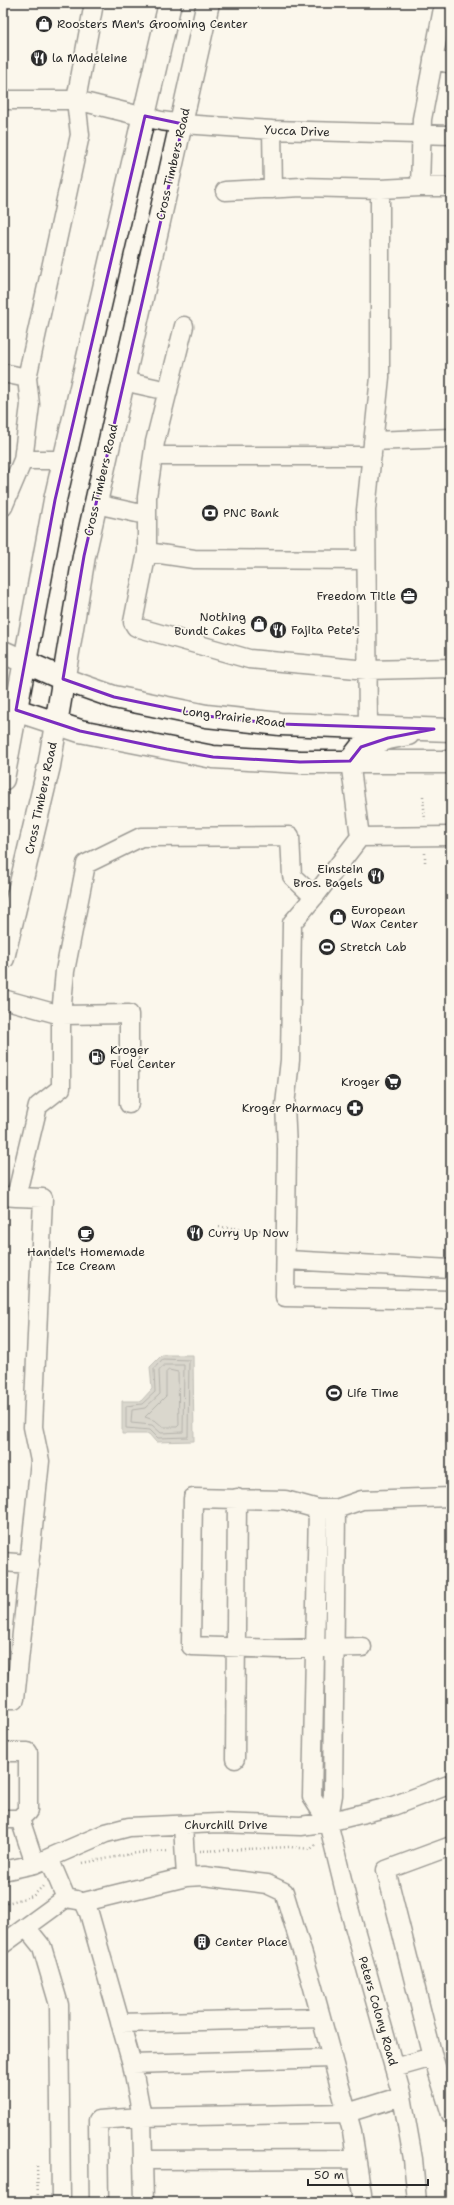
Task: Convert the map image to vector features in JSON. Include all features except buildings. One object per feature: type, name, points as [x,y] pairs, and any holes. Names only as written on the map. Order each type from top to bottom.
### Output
[{"type":"main road","points":[[3,779],[10,707],[25,661],[65,460],[170,3]]},
{"type":"main road","name":"Cross Timbers Road","points":[[3,958],[49,766],[84,556],[183,124],[208,3]]},
{"type":"main road","name":"Long Prairie Road","points":[[3,652],[63,679],[114,697],[206,716],[280,724],[368,726],[443,730]]},
{"type":"main road","points":[[10,707],[56,723],[122,740],[212,757],[300,762],[451,762]]},
{"type":"main road","points":[[350,761],[361,747],[388,738],[443,730]]},
{"type":"street","points":[[3,507],[9,478],[23,460],[30,405],[28,378],[80,135],[76,100],[94,3]]},
{"type":"street","points":[[420,187],[422,119],[444,3]]},
{"type":"street","points":[[433,59],[451,64]]},
{"type":"street","name":"Yucca Drive","points":[[3,100],[76,100],[161,121],[183,124],[272,130],[421,136],[451,135]]},
{"type":"street","points":[[272,130],[273,189]]},
{"type":"street","points":[[225,191],[302,188],[380,190],[420,187],[451,187]]},
{"type":"street","points":[[368,726],[366,510],[380,376],[380,190]]},
{"type":"street","points":[[184,326],[153,456],[146,515],[147,552],[133,622],[136,627],[249,659],[367,670],[451,668]]},
{"type":"street","points":[[3,373],[28,378]]},
{"type":"street","points":[[123,381],[168,391]]},
{"type":"street","points":[[153,456],[372,449],[451,438]]},
{"type":"street","points":[[23,460],[65,460]]},
{"type":"street","points":[[96,504],[146,515]]},
{"type":"street","points":[[147,552],[194,559],[366,560]]},
{"type":"street","points":[[350,761],[360,837],[292,923],[290,1060],[285,1105],[286,1297],[451,1300]]},
{"type":"street","points":[[3,1699],[15,1699],[40,1461],[33,1427],[43,1198],[10,1196],[38,1106],[61,1088],[61,1015],[65,971],[86,864],[141,837],[290,836],[292,876],[314,897]]},
{"type":"street","points":[[360,837],[451,836]]},
{"type":"street","points":[[3,999],[61,1015],[129,1014],[129,1104]]},
{"type":"street","points":[[287,1260],[451,1269]]},
{"type":"street","points":[[362,1647],[315,1649],[191,1646],[193,1498],[284,1500],[318,1509],[336,1509],[362,1500],[451,1497]]},
{"type":"street","points":[[235,1759],[237,1498]]},
{"type":"street","points":[[318,1509],[312,1797],[328,1822]]},
{"type":"street","points":[[328,1822],[333,1795],[336,1509]]},
{"type":"street","points":[[3,1562],[30,1564]]},
{"type":"street","points":[[3,1752],[28,1752],[28,1812],[12,1819],[42,1861],[75,1900],[89,1913],[132,2064],[142,2117],[144,2202]]},
{"type":"street","name":"Churchill Drive","points":[[3,1871],[42,1861],[106,1833],[128,1827],[218,1823],[301,1826],[328,1822],[393,1806],[451,1784]]},
{"type":"street","name":"Peters Colony Road","points":[[328,1822],[349,1908],[402,2096],[413,2159],[417,2202]]},
{"type":"street","points":[[183,1825],[186,1877]]},
{"type":"street","points":[[451,1846],[386,1870],[433,2057],[451,2114]]},
{"type":"street","points":[[3,1944],[26,1927],[75,1900],[186,1877],[204,1876],[267,1884],[284,1892],[347,2113],[362,2194],[361,2202]]},
{"type":"street","points":[[26,1927],[42,1946],[59,2005],[61,2202]]},
{"type":"street","points":[[120,2023],[321,2018]]},
{"type":"street","points":[[394,2068],[433,2057]]},
{"type":"street","points":[[132,2064],[332,2058]]},
{"type":"street","points":[[99,2202],[98,2120],[142,2117],[347,2113],[402,2096]]},
{"type":"street","points":[[143,2160],[356,2159]]},
{"type":"path","points":[[219,1227],[276,1232],[286,1229]]},
{"type":"path","points":[[81,1864],[137,1853],[184,1851],[219,1852],[290,1847],[311,1849],[315,1844]]},
{"type":"path","points":[[3,1904],[33,1896],[56,1876]]},
{"type":"path","points":[[37,2166],[38,2202]]},
{"type":"highlighted area","points":[[145,116],[183,124],[84,556],[63,679],[114,697],[206,716],[280,724],[434,729],[388,738],[361,747],[350,761],[300,762],[213,757],[167,749],[80,731],[16,710],[55,500]]},
{"type":"water","points":[[162,1355],[193,1355],[194,1441],[156,1442],[149,1434],[122,1434],[122,1401],[141,1401],[152,1389],[150,1367]]},
{"type":"place","name":"Roosters Men's Grooming Center","points":[[44,24]]},
{"type":"place","name":"la Madeleine","points":[[39,58]]},
{"type":"place","name":"PNC Bank","points":[[210,513]]},
{"type":"place","name":"Freedom Title","points":[[409,596]]},
{"type":"place","name":"Nothing Bundt Cakes","points":[[259,624]]},
{"type":"place","name":"Fajita Pete's","points":[[278,630]]},
{"type":"place","name":"Einstein Bros. Bagels","points":[[376,876]]},
{"type":"place","name":"European Wax Center","points":[[338,917]]},
{"type":"place","name":"Stretch Lab","points":[[327,947]]},
{"type":"place","name":"Kroger Fuel Center","points":[[97,1057]]},
{"type":"place","name":"Kroger","points":[[393,1082]]},
{"type":"place","name":"Kroger Pharmacy","points":[[355,1108]]},
{"type":"place","name":"Curry Up Now","points":[[195,1233]]},
{"type":"place","name":"Handel's Homemade Ice Cream","points":[[86,1234]]},
{"type":"place","name":"Life Time","points":[[334,1393]]},
{"type":"place","name":"Center Place","points":[[202,1942]]}]
